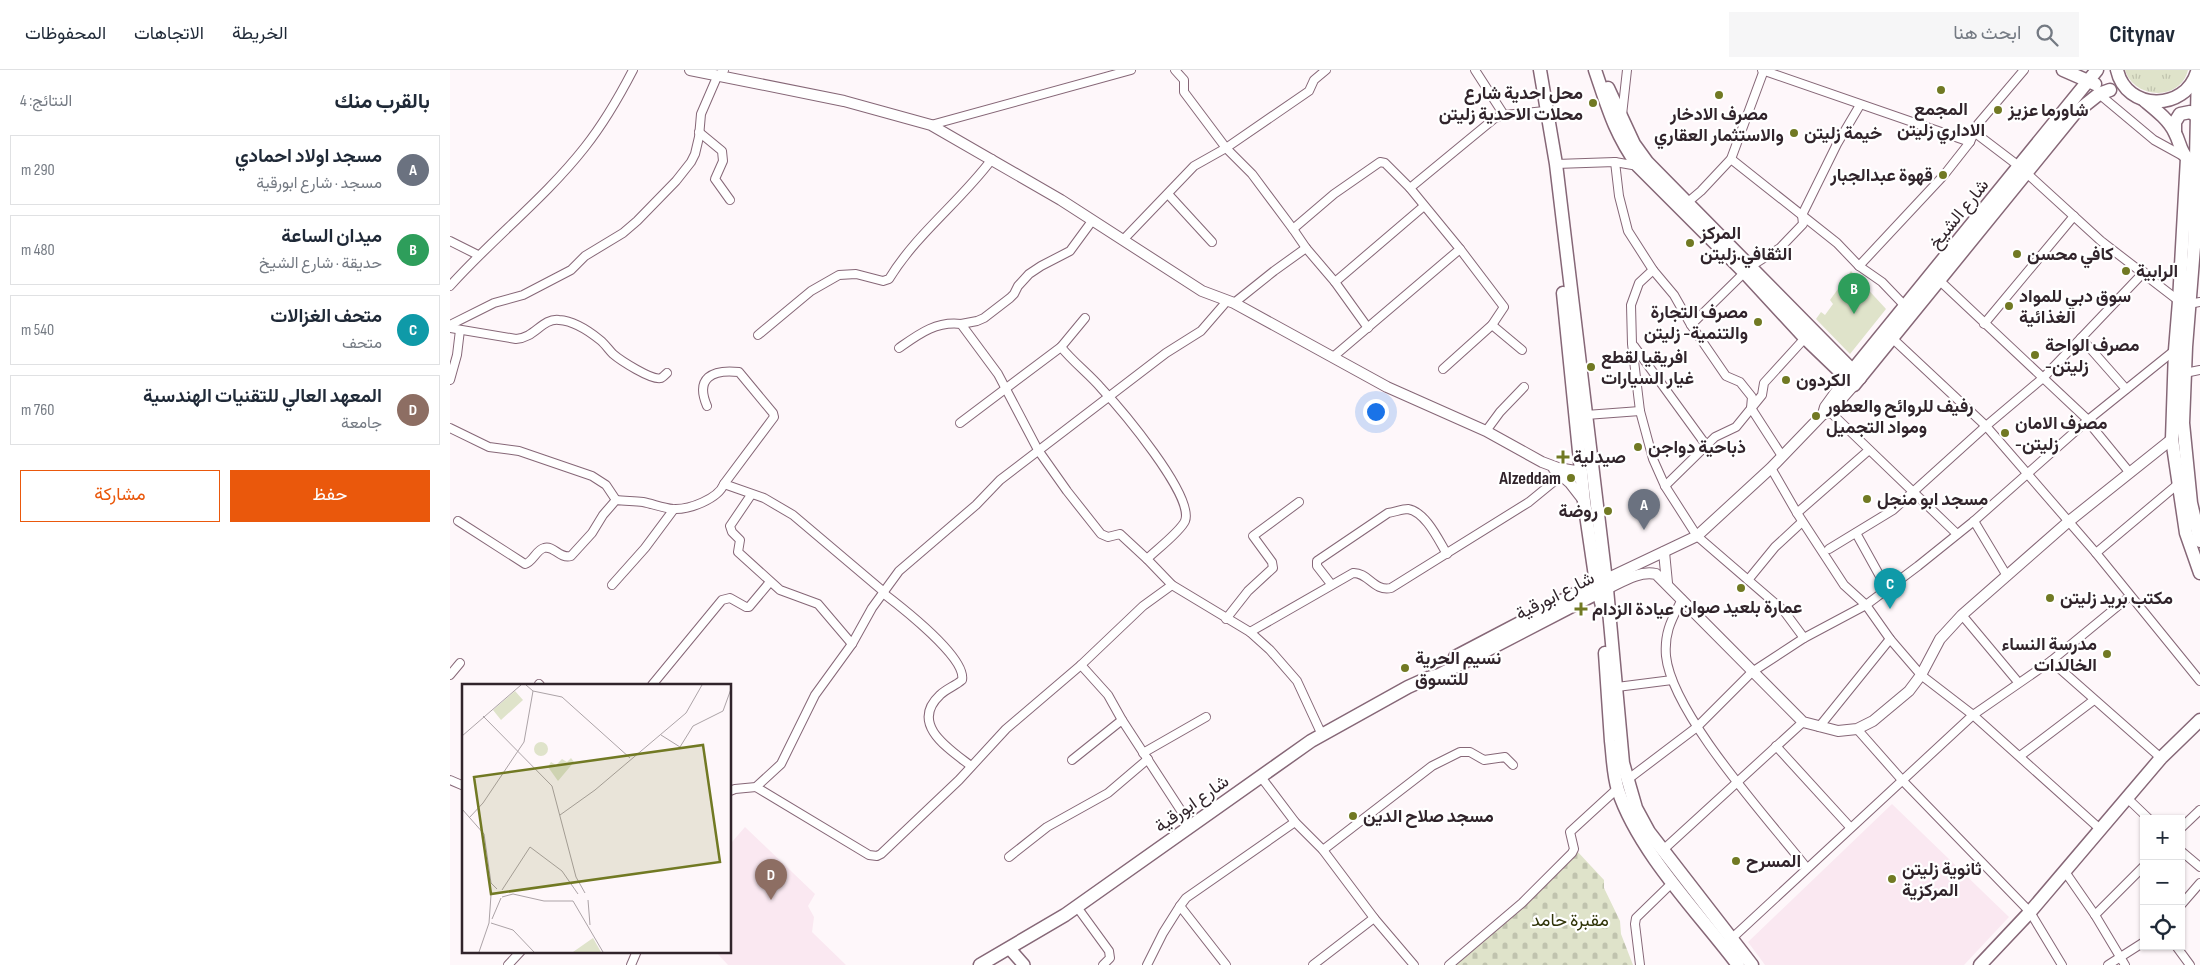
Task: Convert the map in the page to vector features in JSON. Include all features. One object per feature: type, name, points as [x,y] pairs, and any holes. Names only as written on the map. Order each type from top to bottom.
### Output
[{"type":"main road","points":[[1539,70],[1586,472],[1617,687],[1623,763],[1622,784],[1636,832],[1673,882],[1727,942],[1752,965]]},
{"type":"main road","points":[[1539,70],[1556,164],[1586,415],[1584,501],[1602,586],[1613,766],[1649,832],[1727,942],[1738,965]]},
{"type":"main road","points":[[1595,70],[1610,118],[1624,146],[1638,166],[1748,270],[1853,378]]},
{"type":"main road","points":[[1600,70],[1634,144],[1647,162],[1688,202],[1805,338],[1853,378]]},
{"type":"main road","name":"شارع الشيخ","points":[[1853,378],[1892,338],[1940,281],[2097,70]]},
{"type":"main road","points":[[2117,70],[2125,88],[2160,113],[2175,132],[2182,152],[2187,158],[2189,303],[2183,423],[2190,495],[2199,532]]},
{"type":"main road","points":[[2197,70],[2197,247],[2189,303],[2175,350],[2172,439],[2186,533],[2200,573]]},
{"type":"main road","points":[[2072,71],[2104,92],[2140,99],[2158,102],[2170,100],[2181,94],[2197,93]]},
{"type":"main road","name":"شارع الشيخ","points":[[1853,378],[1905,306],[2024,170],[2075,113],[2104,92]]},
{"type":"main road","points":[[2175,132],[2175,122],[2180,114],[2190,112],[2197,116]]},
{"type":"main road","name":"شارع ابورقية","points":[[980,965],[1076,907],[1322,735],[1428,678],[1435,669],[1490,638],[1602,586]]},
{"type":"main road","points":[[1990,965],[2068,876],[2161,758],[2200,720]]},
{"type":"main road","points":[[1980,965],[2033,915],[2100,829],[2200,727]]},
{"type":"main road","points":[[1009,948],[1024,965]]},
{"type":"street","points":[[450,286],[478,255],[512,225],[584,148],[606,119],[633,70]]},
{"type":"street","points":[[690,70],[721,74],[844,102],[931,126],[992,159],[1202,291],[1231,302],[1387,387],[1486,431],[1549,466],[1562,475],[1584,501]]},
{"type":"street","points":[[931,126],[1131,70]]},
{"type":"street","points":[[1175,70],[1184,80],[1184,92],[1226,148],[1252,174],[1368,328]]},
{"type":"street","points":[[1123,240],[1168,194],[1178,180],[1194,166],[1226,148],[1308,91],[1317,77],[1326,70]]},
{"type":"street","points":[[1475,70],[1504,115]]},
{"type":"street","points":[[1622,119],[1627,70]]},
{"type":"street","points":[[1688,202],[1731,159],[1763,70],[1970,142]]},
{"type":"street","points":[[1859,266],[1944,175],[1970,142],[1974,132],[1996,101],[2024,70]]},
{"type":"street","points":[[450,326],[494,303],[523,294],[571,270],[592,251],[623,233],[676,182],[691,162],[695,154],[701,114],[721,74]]},
{"type":"street","points":[[2104,92],[2154,140],[2187,158]]},
{"type":"street","points":[[1691,325],[1748,270],[1780,248],[1803,224],[1802,215],[1837,144],[1860,105]]},
{"type":"street","points":[[1410,188],[1488,123],[1504,115],[1545,111]]},
{"type":"street","points":[[699,132],[722,150],[723,161],[715,179],[730,200]]},
{"type":"street","points":[[1974,132],[2024,170],[2101,240],[2189,303]]},
{"type":"street","points":[[758,335],[812,291],[839,275],[856,274],[883,281],[889,279],[928,228],[976,180],[992,159]]},
{"type":"street","points":[[1731,159],[1837,243],[1859,266],[1882,282],[1905,306]]},
{"type":"street","points":[[1293,229],[1334,194],[1380,162],[1384,163],[1410,188],[1504,306],[1492,325],[1443,369]]},
{"type":"street","points":[[1615,162],[1619,196],[1628,231],[1653,270],[1674,295],[1691,325],[1726,376],[1740,382],[1752,397],[1751,408],[1782,456]]},
{"type":"street","points":[[1556,164],[1615,162],[1638,166]]},
{"type":"street","points":[[1168,194],[1212,242]]},
{"type":"street","points":[[1335,282],[1424,206]]},
{"type":"street","points":[[1984,324],[2074,216]]},
{"type":"street","points":[[899,348],[934,325],[961,324],[977,321],[1010,298],[1029,274],[1070,251],[1092,221]]},
{"type":"street","points":[[450,241],[478,255]]},
{"type":"street","points":[[756,787],[780,764],[815,695],[852,644],[872,608],[898,571],[976,504],[1000,480],[1166,353],[1201,331],[1231,302],[1306,248]]},
{"type":"street","points":[[1333,357],[1460,249]]},
{"type":"street","points":[[1653,270],[1639,283],[1631,300],[1632,344],[1640,411],[1653,459],[1665,486],[1697,536],[1784,611],[1804,638]]},
{"type":"street","points":[[1829,549],[1893,510],[1986,426],[2043,378],[2144,272]]},
{"type":"street","points":[[1940,281],[2088,420]]},
{"type":"street","points":[[960,423],[1061,347],[1085,318]]},
{"type":"street","points":[[450,326],[460,330],[516,340],[534,333],[547,321],[571,322],[600,340],[624,362],[655,378],[660,378],[667,373]]},
{"type":"street","points":[[961,324],[998,374],[1038,450],[1101,534],[1108,537],[1120,534],[1172,585],[1250,632],[1270,650],[1297,681],[1322,735]]},
{"type":"street","points":[[1492,325],[1522,350]]},
{"type":"street","points":[[450,380],[457,355],[460,330]]},
{"type":"street","points":[[1665,486],[1715,437],[1736,428],[1762,395],[1764,384],[1805,338]]},
{"type":"street","points":[[1892,338],[1986,426],[2096,553],[2200,680]]},
{"type":"street","points":[[2081,338],[2126,389]]},
{"type":"street","points":[[1632,344],[1706,445]]},
{"type":"street","points":[[1061,347],[1108,396],[1140,434],[1168,474],[1181,500],[1186,515],[1180,527],[1147,559]]},
{"type":"street","points":[[1449,965],[1522,903],[1572,853],[1574,849],[1570,832],[1622,784],[1697,726],[1752,672],[1804,638],[1866,605],[1888,589],[1974,521],[2088,420],[2175,350]]},
{"type":"street","points":[[2185,374],[2200,370]]},
{"type":"street","points":[[458,521],[525,564],[529,563],[541,549],[546,548],[550,548],[562,556],[571,556],[592,533],[606,510],[616,500],[643,502],[674,509],[699,503],[722,489],[772,422],[774,415],[739,372],[716,372],[708,377],[702,387],[703,397],[707,406]]},
{"type":"street","name":"شارع ابورقية","points":[[1602,586],[1697,536],[1771,468],[1826,411],[1853,378]]},
{"type":"street","points":[[1486,431],[1500,412],[1524,387]]},
{"type":"street","points":[[1586,415],[1640,411]]},
{"type":"street","points":[[1826,411],[1957,534]]},
{"type":"street","points":[[450,428],[489,447],[519,451],[592,476],[606,485],[616,500]]},
{"type":"street","points":[[2094,430],[2130,473]]},
{"type":"street","points":[[1664,552],[1668,584],[1803,722],[1838,731],[1857,729],[1873,721],[1909,691],[1921,676],[1940,639],[1962,616],[2068,522],[2172,439]]},
{"type":"street","points":[[1797,513],[1869,450]]},
{"type":"street","points":[[1549,466],[1586,472]]},
{"type":"street","points":[[1771,468],[1802,522],[1844,585],[1866,605],[1890,640],[1921,676],[1973,715],[2100,829]]},
{"type":"street","points":[[1250,632],[1331,584],[1356,572],[1382,589],[1391,588],[1529,502],[1562,475]]},
{"type":"street","points":[[724,484],[764,498],[793,515],[934,635],[962,670],[962,680],[931,704],[928,718],[930,726],[943,743],[971,766]]},
{"type":"street","points":[[2096,553],[2178,484]]},
{"type":"street","points":[[751,495],[730,526],[732,532],[740,540],[738,552],[770,582],[785,592],[818,604],[852,644]]},
{"type":"street","points":[[1226,619],[1248,591],[1273,568],[1272,562],[1253,536],[1298,502]]},
{"type":"street","points":[[612,585],[645,548],[674,509]]},
{"type":"street","points":[[1331,584],[1317,566],[1317,561],[1388,513],[1408,509],[1419,515],[1448,554]]},
{"type":"street","points":[[1974,521],[2007,576]]},
{"type":"street","points":[[1748,580],[1775,547],[1802,522]]},
{"type":"street","points":[[1856,534],[1888,589]]},
{"type":"street","name":"شارع ابورقية","points":[[1602,586],[1643,573],[1656,574],[1668,584]]},
{"type":"street","points":[[653,684],[722,600],[730,598],[749,607],[770,582]]},
{"type":"street","points":[[731,790],[756,787],[869,855],[877,856],[959,780],[1030,706],[1081,665],[1143,606],[1172,585]]},
{"type":"street","points":[[1727,942],[1973,715],[2050,660],[2130,596]]},
{"type":"street","points":[[1682,599],[1667,629],[1666,657],[1672,680],[1697,726],[1737,781],[1806,868]]},
{"type":"street","points":[[1962,616],[2018,682]]},
{"type":"street","points":[[1820,727],[1890,640]]},
{"type":"street","points":[[2050,660],[2161,758]]},
{"type":"street","points":[[450,675],[460,663]]},
{"type":"street","points":[[1081,665],[1108,695],[1122,720],[1191,826]]},
{"type":"street","points":[[1617,687],[1672,680]]},
{"type":"street","points":[[2020,756],[2094,700]]},
{"type":"street","points":[[1009,857],[1046,827],[1108,793],[1146,756],[1206,717]]},
{"type":"street","points":[[1072,760],[1122,720]]},
{"type":"street","points":[[1663,850],[1803,722]]},
{"type":"street","points":[[1857,729],[1902,780],[2033,915],[2062,965]]},
{"type":"street","points":[[1776,746],[1850,827]]},
{"type":"street","points":[[1323,850],[1432,766],[1451,755],[1466,752],[1474,753],[1484,760],[1505,757],[1513,765]]},
{"type":"street","points":[[1261,776],[1295,822],[1323,850],[1374,918],[1414,965]]},
{"type":"street","points":[[450,780],[462,785]]},
{"type":"street","points":[[2129,800],[2144,815]]},
{"type":"street","points":[[2185,824],[2200,810]]},
{"type":"street","points":[[1147,965],[1163,933],[1180,906],[1194,893],[1295,822]]},
{"type":"street","points":[[2185,854],[2200,867]]},
{"type":"street","points":[[2095,915],[2140,870]]},
{"type":"street","points":[[2068,876],[2095,915],[2125,965]]},
{"type":"street","points":[[1640,965],[1636,918],[1673,882]]},
{"type":"street","points":[[2185,900],[2200,883]]},
{"type":"street","points":[[1180,906],[1226,965]]},
{"type":"street","points":[[1076,907],[1109,951],[1110,958],[1103,965]]},
{"type":"street","points":[[1313,965],[1374,918]]},
{"type":"street","points":[[2108,965],[2140,945]]},
{"type":"street","points":[[2179,950],[2190,965]]},
{"type":"street","points":[[508,965],[520,952]]},
{"type":"street","points":[[631,965],[637,952]]},
{"type":"shaded area","name":"ثانوية زليتن المركزية","points":[[1892,804],[2009,917],[1964,965],[1765,965],[1748,942]]},
{"type":"shaded area","points":[[745,827],[815,894],[808,906],[814,917],[812,932],[846,965],[728,965],[716,952],[731,952],[732,842]]},
{"type":"green space","points":[[2125,70],[2188,70],[2176,88],[2167,92],[2157,93],[2138,87],[2130,80]]},
{"type":"green space","points":[[1851,271],[1886,309],[1850,354],[1816,319],[1821,312],[1825,315],[1833,304],[1830,300]]},
{"type":"green space","name":"مقبرة حامد","points":[[1576,850],[1604,880],[1604,888],[1620,921],[1621,934],[1633,965],[1447,965]]},
{"type":"place","name":"المجمع الاداري زليتن","points":[[1941,90]]},
{"type":"place","name":"مصرف اﻻدخار واﻻستثمار العقاري","points":[[1719,95]]},
{"type":"place","name":"محل احدية شارع محلات الاحدية زليتن","points":[[1593,103]]},
{"type":"place","name":"شاورما عزيز","points":[[1998,110]]},
{"type":"place","name":"خيمة زليتن","points":[[1794,133]]},
{"type":"place","name":"قهوة عبدالجبار","points":[[1943,175]]},
{"type":"place","name":"المركز الثقافي.زليتن","points":[[1690,243]]},
{"type":"place","name":"كافي محسن","points":[[2017,254]]},
{"type":"place","name":"الرابية","points":[[2126,271]]},
{"type":"place","name":"سوق دبي للمواد الغذائية","points":[[2009,306]]},
{"type":"place","name":"ميدان الساعة","points":[[1854,314]]},
{"type":"place","name":"مصرف التجارة والتنمية- زليتن","points":[[1758,322]]},
{"type":"place","name":"مصرف الواحة -زليتن","points":[[2035,355]]},
{"type":"place","name":"افريقيا لقطع غيار السيارات","points":[[1591,367]]},
{"type":"place","name":"الكردون","points":[[1786,380]]},
{"type":"place","name":"رفيف للروائح والعطور ومواد التجميل","points":[[1816,416]]},
{"type":"place","name":"مصرف الامان -زليتن","points":[[2005,433]]},
{"type":"place","name":"ذباحية دواجن","points":[[1638,447]]},
{"type":"place","name":"صيدلية","points":[[1563,457]]},
{"type":"place","name":"Alzeddam","points":[[1571,478]]},
{"type":"place","name":"مسجد ابو منجل","points":[[1867,499]]},
{"type":"place","name":"روضة","points":[[1608,511]]},
{"type":"place","name":"مسجد اولاد احمادي","points":[[1644,530]]},
{"type":"place","name":"عمارة بلعيد صوان","points":[[1741,588]]},
{"type":"place","name":"مكتب بريد زليتن","points":[[2050,598]]},
{"type":"place","name":"عيادة الزدام","points":[[1581,609]]},
{"type":"place","name":"متحف الغزالات","points":[[1890,609]]},
{"type":"place","name":"مدرسة النساء الخالدات","points":[[2107,654]]},
{"type":"place","name":"نسيم الحرية للتسوق","points":[[1405,668]]},
{"type":"place","name":"مسجد صلاح الدين","points":[[1353,816]]},
{"type":"place","name":"المسرح","points":[[1736,861]]},
{"type":"place","name":"ثانوية زليتن المركزية","points":[[1892,879]]},
{"type":"place","name":"المعهد العالي للتقنيات الهندسية","points":[[771,900]]}]
